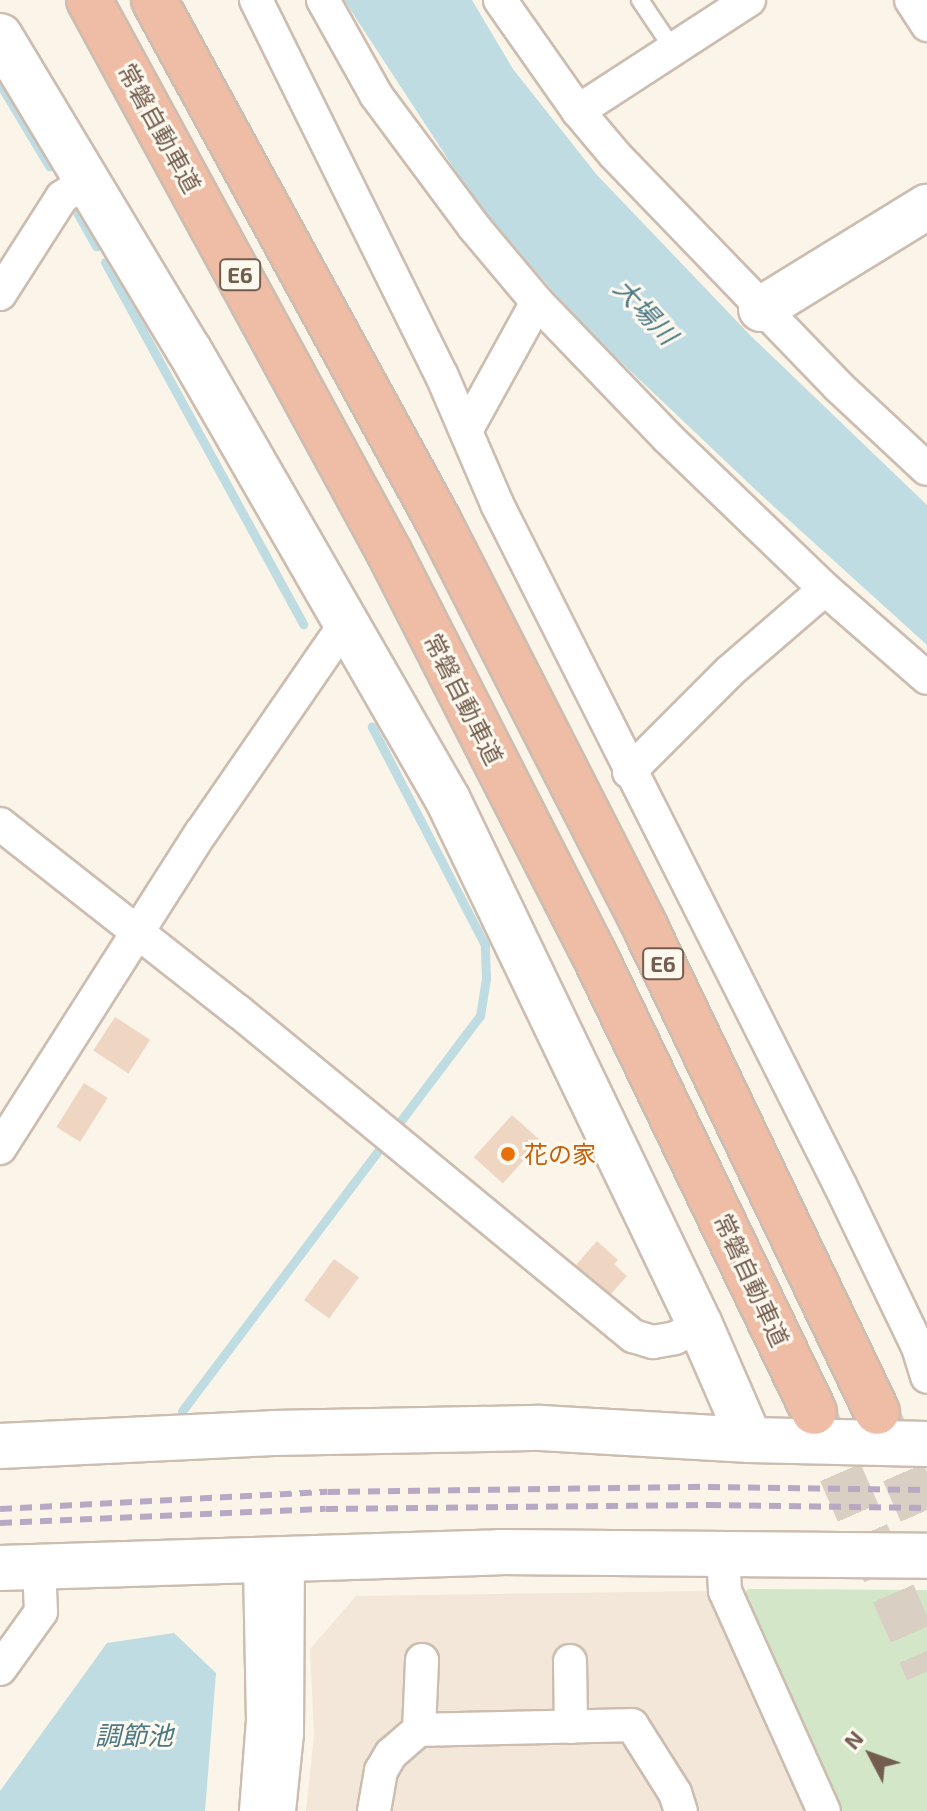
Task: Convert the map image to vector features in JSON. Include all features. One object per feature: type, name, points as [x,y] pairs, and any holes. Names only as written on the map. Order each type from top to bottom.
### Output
[{"type":"highway","name":"常磐自動車道","points":[[89,0],[389,552],[594,954],[814,1412]]},
{"type":"highway","name":"E6","points":[[154,0],[439,522],[654,945],[877,1412]]},
{"type":"street","points":[[256,0],[467,429],[497,504],[629,772],[840,1185],[918,1347],[927,1377]]},
{"type":"street","points":[[323,0],[376,95],[474,227],[537,302],[668,438],[825,589],[927,678]]},
{"type":"street","points":[[500,0],[578,111],[761,309],[927,469]]},
{"type":"street","points":[[578,111],[749,0]]},
{"type":"street","points":[[0,36],[347,621],[448,800],[700,1325],[750,1440]]},
{"type":"street","points":[[0,294],[62,197],[88,181]]},
{"type":"street","points":[[761,309],[927,207]]},
{"type":"street","points":[[467,429],[537,302]]},
{"type":"street","points":[[629,772],[730,671],[825,589]]},
{"type":"street","points":[[0,1148],[201,833],[347,621]]},
{"type":"street","points":[[0,824],[372,1120],[633,1336],[653,1342],[675,1338],[700,1325]]},
{"type":"street","points":[[0,1446],[273,1433],[541,1428],[750,1440],[927,1444]]},
{"type":"street","points":[[0,1669],[41,1612],[20,1567],[499,1552],[927,1556]]},
{"type":"street","points":[[723,1553],[725,1591],[824,1811]]},
{"type":"street","points":[[256,1811],[274,1559]]},
{"type":"street","points":[[274,1559],[287,1734],[279,1811]]},
{"type":"street","points":[[419,1730],[422,1660]]},
{"type":"street","points":[[570,1661],[571,1727]]},
{"type":"street","points":[[374,1811],[381,1771],[391,1754],[419,1730],[632,1725],[675,1793],[681,1811]]},
{"type":"lane","points":[[640,0],[673,49]]},
{"type":"shaded area","points":[[708,1591],[808,1811],[306,1811],[314,1736],[310,1649],[356,1596]]},
{"type":"green space","points":[[748,1589],[927,1590],[927,1811],[838,1811],[741,1598]]},
{"type":"water","name":"大場川","points":[[344,0],[472,0],[513,69],[597,175],[751,336],[927,505],[927,645],[759,493],[583,326],[476,202]]},
{"type":"water","name":"調節池","points":[[174,1633],[216,1673],[205,1811],[0,1811],[0,1791],[107,1643]]},
{"type":"building","points":[[115,1017],[150,1040],[128,1073],[93,1051]]},
{"type":"building","points":[[84,1083],[108,1098],[80,1142],[56,1127]]},
{"type":"building","points":[[512,1115],[541,1141],[503,1183],[474,1157]]},
{"type":"building","points":[[597,1241],[618,1260],[614,1264],[627,1276],[610,1295],[576,1265]]},
{"type":"building","points":[[334,1259],[359,1277],[329,1318],[304,1300]]},
{"type":"waterway","points":[[0,84],[49,166]]},
{"type":"waterway","points":[[74,207],[96,246]]},
{"type":"waterway","points":[[105,262],[303,624]]},
{"type":"waterway","points":[[182,1411],[480,1016],[486,979],[485,945],[372,727]]},
{"type":"tunnel","points":[[814,1412],[927,1671]]},
{"type":"tunnel","points":[[877,1412],[927,1527]]},
{"type":"railway","points":[[0,1509],[328,1492],[708,1487],[927,1490]]},
{"type":"railway","points":[[0,1523],[326,1509],[709,1505],[927,1508]]},
{"type":"place","name":"花の家","points":[[508,1154]]}]
